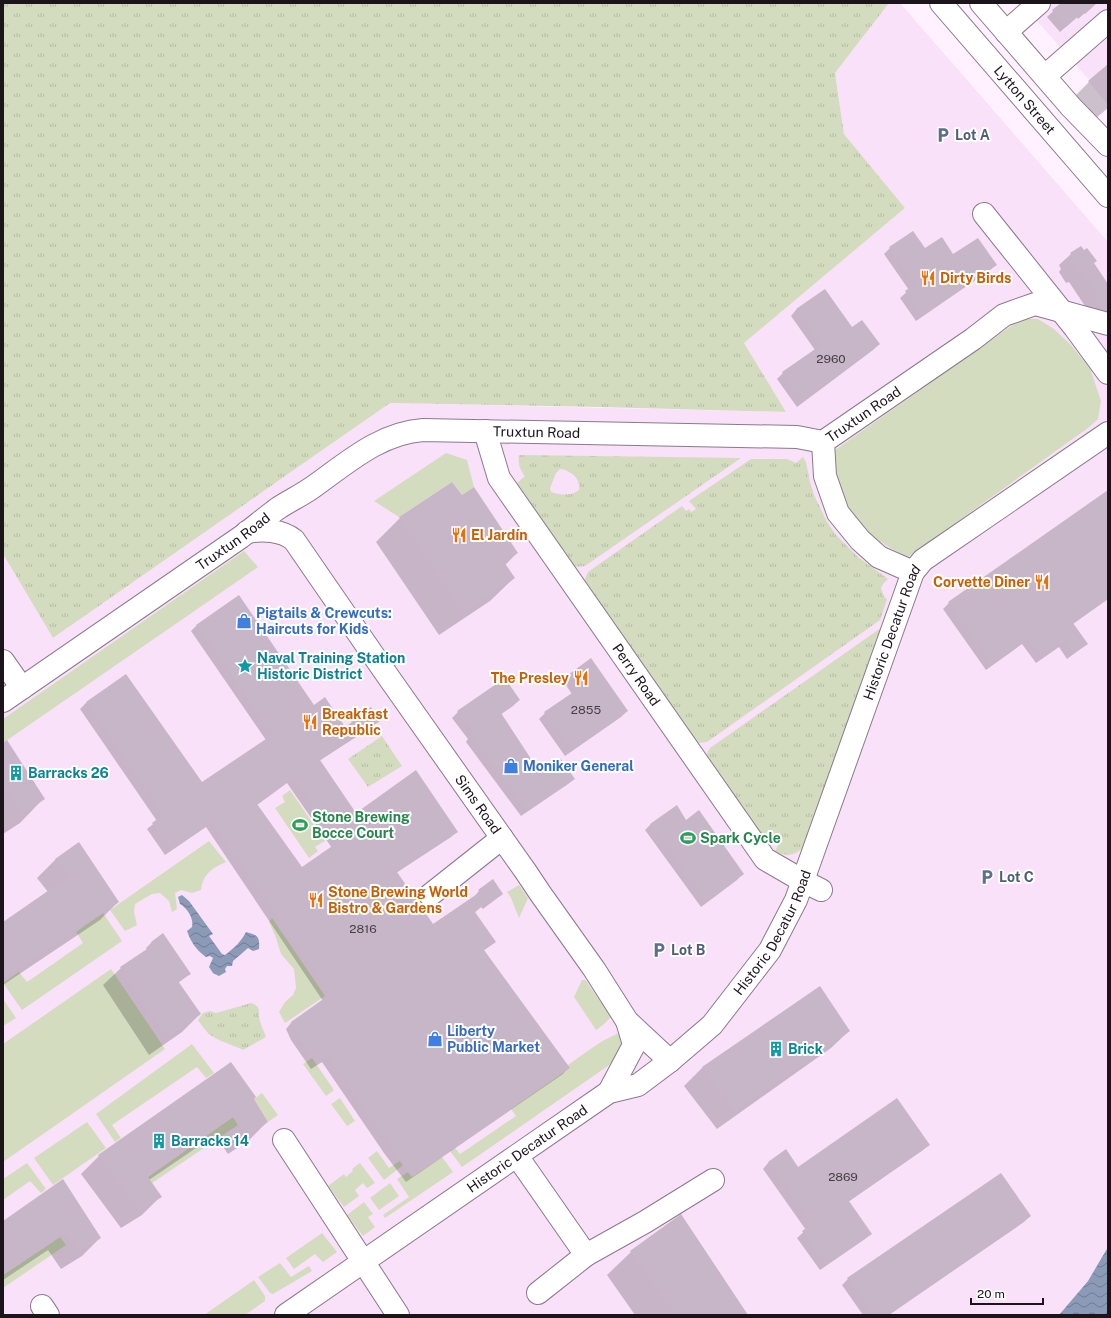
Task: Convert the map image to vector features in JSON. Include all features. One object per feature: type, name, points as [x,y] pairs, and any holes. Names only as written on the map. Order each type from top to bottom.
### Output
[{"type":"street","name":"Lytton Street","points":[[941,3],[1108,196]]},
{"type":"street","points":[[981,3],[1071,107],[1105,136]]},
{"type":"street","points":[[1006,32],[1040,3]]},
{"type":"street","points":[[1044,76],[1108,20]]},
{"type":"street","points":[[984,214],[1076,328],[1108,373]]},
{"type":"street","name":"Truxtun Road","points":[[3,701],[247,532],[279,508],[364,452],[386,439],[404,432],[423,430],[797,436],[823,442],[973,339],[1004,315],[1036,304],[1108,324]]},
{"type":"street","name":"Perry Road","points":[[485,431],[498,478],[765,859],[812,886]]},
{"type":"street","name":"Historic Decatur Road","points":[[286,1315],[609,1092],[638,1085],[670,1061],[712,1025],[770,950],[796,900],[812,886],[913,572],[923,560],[1108,433]]},
{"type":"street","points":[[823,442],[825,476],[838,513],[860,540],[879,557],[913,572]]},
{"type":"street","points":[[294,540],[294,517],[302,494]]},
{"type":"street","points":[[247,532],[272,531],[286,535],[294,540]]},
{"type":"street","name":"Sims Road","points":[[294,540],[594,969],[627,1021],[670,1061]]},
{"type":"street","points":[[3,661],[22,688]]},
{"type":"street","points":[[430,895],[502,838]]},
{"type":"street","points":[[609,1092],[634,1045],[627,1021]]},
{"type":"street","points":[[284,1140],[398,1315]]},
{"type":"street","points":[[517,1156],[586,1255]]},
{"type":"street","points":[[538,1293],[586,1255],[645,1222],[713,1180]]},
{"type":"shaded area","points":[[889,3],[900,3],[1108,242],[1108,1247],[1088,1281],[1059,1315],[3,1315],[3,554],[53,638],[390,403],[786,412],[744,343],[905,208],[844,134],[835,73]]},
{"type":"shaded area","points":[[1021,3],[1108,3],[1108,101]]},
{"type":"green space","points":[[3,3],[889,3],[835,73],[844,134],[905,208],[744,343],[786,412],[390,403],[53,638],[3,554]]},
{"type":"green space","points":[[1024,319],[1038,319],[1054,329],[1070,344],[1090,368],[1101,401],[1098,419],[1088,428],[908,557],[886,545],[866,530],[846,503],[834,472],[833,460],[835,450],[1014,324]]},
{"type":"green space","points":[[446,453],[467,460],[474,487],[462,495],[452,482],[399,517],[374,501]]},
{"type":"green space","points":[[519,455],[741,458],[585,566],[574,567],[517,483],[525,476],[519,466]],"holes":[[[560,469],[577,478],[579,490],[573,493],[565,494],[551,492],[550,488],[556,473]]]},
{"type":"green space","points":[[803,457],[806,462],[814,495],[827,522],[836,535],[858,557],[888,579],[881,588],[884,597],[887,599],[880,620],[707,742],[697,743],[584,581],[588,572],[682,506],[686,511],[689,509],[691,512],[696,509],[689,501],[751,459],[787,459],[796,463]]},
{"type":"green space","points":[[244,551],[258,567],[3,743],[3,719]]},
{"type":"green space","points":[[885,625],[806,844],[796,853],[788,855],[779,853],[775,851],[778,846],[774,842],[771,846],[765,840],[705,757],[710,748]]},
{"type":"green space","points":[[382,736],[402,766],[368,787],[348,759]]},
{"type":"green space","name":"Stone Brewing Bocce Court","points":[[290,790],[325,841],[315,847],[318,851],[309,858],[275,808],[285,802],[282,796]]},
{"type":"green space","points":[[209,841],[226,862],[209,872],[202,884],[201,890],[192,893],[181,890],[175,893],[177,909],[172,912],[169,901],[160,893],[152,894],[135,904],[134,912],[137,925],[125,931],[110,910]]},
{"type":"green space","points":[[519,885],[528,898],[519,918],[507,892]]},
{"type":"green space","points":[[103,913],[122,941],[22,1010],[3,983],[19,972],[27,982],[83,943],[76,932]]},
{"type":"green space","points":[[272,918],[325,996],[285,1023],[279,1012],[285,1002],[293,995],[296,988],[294,969],[281,954],[269,922]]},
{"type":"green space","points":[[111,969],[165,1049],[3,1162],[3,1044]]},
{"type":"green space","points":[[582,980],[586,981],[611,1017],[596,1030],[574,997]]},
{"type":"green space","points":[[3,999],[16,1018],[3,1026]]},
{"type":"green space","points":[[251,1003],[257,1006],[259,1010],[260,1023],[266,1037],[243,1050],[211,1036],[198,1020],[203,1013],[210,1011],[216,1013]]},
{"type":"green space","points":[[622,1032],[625,1046],[615,1061],[462,1167],[450,1151],[455,1148],[460,1154],[516,1116],[511,1109],[569,1068],[568,1065],[587,1051],[608,1038]]},
{"type":"green space","points":[[192,1044],[214,1073],[206,1078],[197,1067],[112,1125],[121,1138],[115,1142],[96,1114]]},
{"type":"green space","points":[[312,1058],[334,1090],[326,1096],[303,1064]]},
{"type":"green space","points":[[262,1093],[278,1115],[268,1122],[254,1099]]},
{"type":"green space","points":[[340,1098],[355,1121],[347,1126],[331,1104]]},
{"type":"green space","points":[[233,1117],[238,1125],[152,1183],[148,1177]]},
{"type":"green space","points":[[87,1122],[106,1148],[53,1185],[34,1158]]},
{"type":"green space","points":[[377,1151],[389,1168],[400,1161],[403,1165],[384,1180],[368,1158]]},
{"type":"green space","points":[[442,1157],[453,1172],[385,1218],[383,1215],[409,1197],[397,1179],[408,1172],[412,1177]]},
{"type":"green space","points":[[27,1163],[46,1189],[41,1193],[30,1181],[3,1200],[3,1179]]},
{"type":"green space","points":[[360,1163],[375,1183],[367,1188],[363,1183],[355,1190],[359,1196],[344,1207],[328,1186],[344,1174],[346,1177],[353,1171],[352,1169]]},
{"type":"green space","points":[[390,1183],[399,1196],[379,1210],[370,1198]]},
{"type":"green space","points":[[364,1202],[373,1214],[368,1217],[375,1227],[363,1236],[347,1215]]},
{"type":"green space","points":[[322,1233],[337,1252],[323,1262],[315,1254],[294,1269],[286,1258]]},
{"type":"green space","points":[[60,1237],[66,1245],[3,1288],[3,1275]]},
{"type":"green space","points":[[280,1263],[291,1277],[309,1266],[312,1271],[273,1294],[270,1293],[258,1277]]},
{"type":"green space","points":[[254,1280],[265,1296],[265,1301],[245,1315],[204,1315]]},
{"type":"water","points":[[182,895],[189,901],[213,934],[209,936],[222,954],[225,955],[234,947],[242,939],[246,932],[257,937],[259,941],[259,949],[253,951],[248,948],[233,961],[232,966],[227,966],[225,969],[226,972],[219,976],[213,973],[209,967],[213,958],[210,956],[206,957],[199,952],[194,946],[187,931],[192,927],[192,920],[185,908],[180,904],[178,897]]},
{"type":"water","points":[[1108,1247],[1108,1315],[1059,1315],[1088,1281]]},
{"type":"building","points":[[1061,3],[1097,3],[1085,14],[1083,12],[1066,27],[1052,10]]},
{"type":"building","points":[[1108,64],[1108,105],[1088,81]]},
{"type":"building","points":[[913,231],[925,248],[942,237],[953,254],[978,238],[997,265],[922,316],[905,291],[915,284],[889,247]]},
{"type":"building","points":[[1081,246],[1084,250],[1087,248],[1097,261],[1094,263],[1108,284],[1108,314],[1106,315],[1095,299],[1098,297],[1081,271],[1079,272],[1070,259],[1073,257],[1070,253]]},
{"type":"building","points":[[825,289],[852,327],[862,320],[880,344],[803,402],[782,372],[821,345],[796,309]]},
{"type":"building","name":"El Jardín","points":[[452,482],[462,495],[474,487],[518,553],[504,562],[515,578],[463,613],[399,517]]},
{"type":"building","name":"Corvette Diner","points":[[1108,490],[1108,599],[1073,623],[1088,644],[1073,654],[1065,642],[1042,658],[1028,639],[992,665],[948,602]]},
{"type":"building","points":[[239,595],[314,705],[325,697],[345,727],[358,718],[356,716],[371,707],[380,721],[320,760],[356,813],[416,770],[458,832],[397,872],[433,924],[480,892],[478,890],[493,879],[503,894],[489,904],[487,902],[475,912],[496,942],[484,950],[570,1068],[412,1177],[328,1057],[317,1064],[297,1035],[291,1022],[329,995],[212,822],[171,850],[152,823],[163,815],[86,702],[126,674],[202,782],[272,735],[196,625]],"holes":[[[293,778],[338,842],[302,867],[257,804]]]},
{"type":"building","points":[[591,658],[628,711],[571,751],[544,712],[578,689],[568,675]]},
{"type":"building","points":[[505,678],[520,700],[501,713],[539,771],[560,758],[575,779],[527,811],[471,735],[473,733],[457,711]]},
{"type":"building","name":"Barracks 26","points":[[7,740],[45,799],[21,815],[8,794],[3,798],[3,743]]},
{"type":"building","points":[[677,805],[686,820],[699,810],[744,874],[707,902],[650,824]]},
{"type":"building","points":[[79,842],[119,902],[3,980],[3,922],[68,877],[55,859]]},
{"type":"building","points":[[163,933],[191,974],[178,981],[201,1014],[167,1038],[120,967],[153,945],[151,942]]},
{"type":"building","name":"Brick","points":[[820,986],[850,1031],[735,1112],[702,1067]]},
{"type":"building","name":"Barracks 14","points":[[231,1062],[256,1097],[254,1099],[268,1122],[246,1137],[233,1117],[148,1177],[162,1197],[139,1211],[98,1155]]},
{"type":"building","points":[[897,1098],[930,1145],[849,1201],[872,1234],[826,1265],[802,1231],[812,1224],[768,1162],[786,1149],[798,1167]]},
{"type":"building","points":[[1001,1173],[1031,1216],[888,1315],[873,1315],[847,1278]]},
{"type":"building","points":[[63,1179],[101,1238],[79,1252],[66,1233],[3,1275],[3,1221]]},
{"type":"building","points":[[681,1214],[748,1315],[675,1315],[630,1251]]},
{"type":"place","name":"Lot A","points":[[943,135]]},
{"type":"place","name":"Dirty Birds","points":[[928,278]]},
{"type":"place","name":"El Jardín","points":[[459,535]]},
{"type":"place","name":"Corvette Diner","points":[[1042,582]]},
{"type":"place","name":"Pigtails & Crewcuts: Haircuts for Kids","points":[[244,621]]},
{"type":"place","name":"Naval Training Station Historic District","points":[[245,666]]},
{"type":"place","name":"The Presley","points":[[581,678]]},
{"type":"place","name":"Breakfast Republic","points":[[310,722]]},
{"type":"place","name":"Moniker General","points":[[511,766]]},
{"type":"place","name":"Barracks 26","points":[[16,773]]},
{"type":"place","name":"Stone Brewing Bocce Court","points":[[300,825]]},
{"type":"place","name":"Spark Cycle","points":[[688,838]]},
{"type":"place","name":"Lot C","points":[[987,877]]},
{"type":"place","name":"Stone Brewing World Bistro & Gardens","points":[[316,900]]},
{"type":"place","name":"Lot B","points":[[659,950]]},
{"type":"place","name":"Liberty Public Market","points":[[435,1039]]},
{"type":"place","name":"Brick","points":[[776,1049]]},
{"type":"place","name":"Barracks 14","points":[[159,1141]]}]
